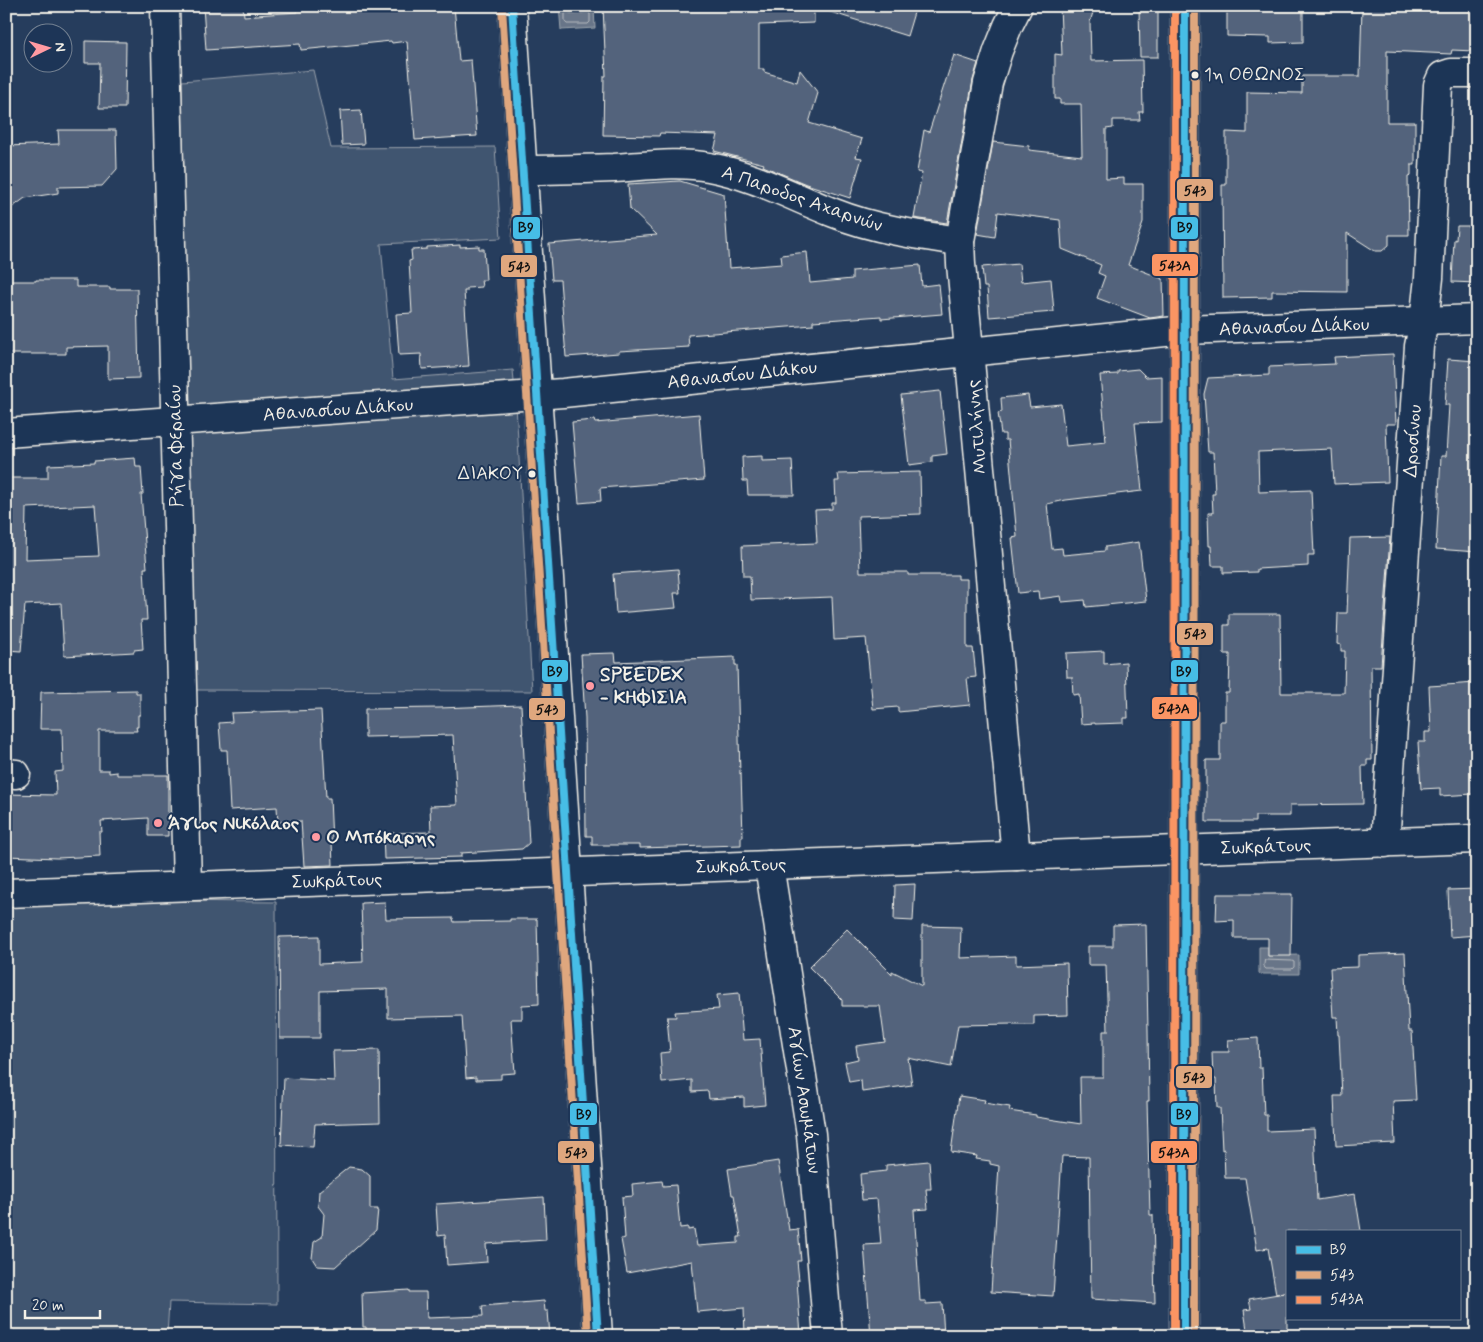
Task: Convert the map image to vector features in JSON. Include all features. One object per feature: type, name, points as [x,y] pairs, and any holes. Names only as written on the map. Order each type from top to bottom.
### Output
[{"type":"street","name":"Ρήγα Φεραίου","points":[[165,6],[187,886]]},
{"type":"street","points":[[512,6],[598,1336]]},
{"type":"street","name":"Μυτιλήνης","points":[[1016,856],[960,242],[988,83],[998,51],[1018,6]]},
{"type":"street","points":[[1184,1336],[1185,6]]},
{"type":"street","name":"Δροσίνου","points":[[1385,843],[1419,346],[1429,278],[1438,85],[1442,76],[1451,73],[1477,73]]},
{"type":"street","name":"Α Παροδος Αχαρνών","points":[[523,170],[681,165],[707,166],[743,175],[835,214],[866,224],[898,232],[960,242]]},
{"type":"street","name":"Αθανασίου Διάκου","points":[[6,433],[537,395],[1185,330],[1477,319]]},
{"type":"street","name":"Σωκράτους","points":[[6,893],[1477,839]]},
{"type":"street","name":"Αγίων Ασωμάτων","points":[[769,865],[811,1134],[828,1336]]},
{"type":"shaded area","points":[[313,70],[331,148],[495,147],[501,238],[381,244],[393,379],[513,370],[532,691],[195,690],[182,81]]},
{"type":"shaded area","points":[[6,900],[276,902],[277,1304],[169,1302],[167,1336],[6,1336]]},
{"type":"water","points":[[559,6],[572,6],[572,9],[594,8],[595,28],[561,30]]},
{"type":"water","points":[[1259,947],[1268,947],[1268,956],[1299,955],[1299,974],[1259,974]]},
{"type":"building","points":[[203,6],[243,6],[244,16],[297,12],[296,6],[454,6],[459,61],[471,60],[477,136],[415,140],[407,41],[301,50],[300,44],[206,50]]},
{"type":"building","points":[[603,6],[814,6],[814,23],[759,25],[759,69],[764,69],[764,72],[797,82],[800,70],[818,93],[809,123],[862,139],[856,157],[862,158],[850,198],[806,184],[763,166],[764,164],[714,151],[718,135],[660,133],[659,136],[603,135],[604,76],[606,76]]},
{"type":"building","points":[[828,6],[916,6],[907,36],[827,11]]},
{"type":"building","points":[[1060,6],[1095,6],[1090,22],[1091,61],[1142,60],[1143,112],[1139,112],[1140,120],[1113,120],[1113,128],[1106,129],[1106,179],[1124,178],[1124,184],[1143,184],[1143,223],[1128,265],[1163,279],[1164,316],[1150,318],[1097,298],[1105,276],[1098,273],[1101,265],[1062,249],[1060,220],[998,212],[995,237],[977,234],[993,142],[1029,146],[1029,150],[1082,156],[1081,104],[1060,104],[1060,99],[1055,99],[1055,54],[1062,55]]},
{"type":"building","points":[[1139,6],[1158,6],[1158,57],[1140,57]]},
{"type":"building","points":[[1227,6],[1303,6],[1303,42],[1270,43],[1270,37],[1227,36]]},
{"type":"building","points":[[1362,6],[1477,6],[1477,41],[1474,41],[1474,51],[1452,50],[1451,54],[1387,51],[1387,122],[1415,122],[1415,165],[1411,165],[1411,176],[1408,177],[1409,235],[1389,235],[1389,245],[1382,251],[1375,251],[1347,233],[1347,292],[1272,291],[1272,297],[1223,298],[1222,185],[1226,185],[1226,132],[1247,133],[1247,92],[1302,93],[1302,76],[1360,76]]},
{"type":"building","points":[[85,41],[126,42],[125,108],[99,108],[100,63],[85,63]]},
{"type":"building","points":[[954,55],[978,63],[973,80],[947,223],[914,218],[922,173],[917,172],[924,130],[929,132]]},
{"type":"building","points":[[361,110],[364,144],[342,145],[340,111]]},
{"type":"building","points":[[58,130],[116,130],[117,169],[102,186],[58,187],[58,193],[25,198],[6,212],[6,146],[59,144]]},
{"type":"building","points":[[680,181],[724,194],[729,268],[782,264],[781,255],[807,252],[810,283],[852,279],[852,271],[920,265],[922,286],[939,284],[942,314],[881,319],[881,316],[813,321],[813,325],[688,335],[689,347],[619,351],[619,353],[566,357],[560,280],[552,280],[549,244],[657,235],[630,209],[628,184]]},
{"type":"building","points":[[1457,226],[1477,226],[1477,283],[1452,282],[1454,239],[1456,240]]},
{"type":"building","points":[[460,245],[460,247],[479,246],[479,249],[484,249],[486,280],[481,280],[482,287],[467,288],[467,291],[464,291],[469,366],[422,369],[421,354],[399,355],[396,314],[412,313],[409,261],[412,260],[411,250]]},
{"type":"building","points":[[1019,264],[1021,282],[1051,279],[1054,312],[989,317],[987,287],[984,287],[982,267]]},
{"type":"building","points":[[76,280],[76,287],[137,289],[139,378],[108,379],[108,346],[66,347],[66,354],[6,354],[6,281]]},
{"type":"building","points":[[1393,354],[1396,424],[1386,424],[1388,482],[1334,484],[1332,449],[1258,452],[1259,492],[1311,490],[1314,555],[1308,555],[1308,566],[1257,569],[1257,572],[1223,573],[1223,566],[1212,566],[1208,513],[1213,513],[1212,494],[1215,494],[1213,452],[1208,452],[1204,394],[1208,378],[1269,375],[1269,367],[1335,364],[1334,357]]},
{"type":"building","points":[[1448,359],[1477,361],[1477,552],[1436,549],[1441,456],[1446,456],[1449,405],[1445,405]]},
{"type":"building","points":[[1138,369],[1146,377],[1162,376],[1162,422],[1135,423],[1142,491],[1047,504],[1052,549],[1062,548],[1063,555],[1105,551],[1105,547],[1139,542],[1146,601],[1086,607],[1085,600],[1062,602],[1061,596],[1039,599],[1038,591],[1018,593],[1012,538],[1017,537],[1008,440],[1005,440],[1005,434],[1001,434],[998,413],[1002,412],[1001,398],[1028,395],[1030,407],[1061,404],[1066,446],[1106,442],[1100,375],[1118,374],[1118,371]]},
{"type":"building","points":[[940,391],[947,454],[932,456],[932,462],[909,465],[901,395]]},
{"type":"building","points":[[699,414],[704,480],[600,488],[601,501],[579,503],[572,422],[594,420],[595,423]]},
{"type":"building","points":[[762,456],[762,461],[792,460],[794,495],[748,495],[747,481],[743,481],[742,457]]},
{"type":"building","points":[[135,458],[136,467],[141,467],[143,494],[141,494],[147,568],[144,568],[147,620],[141,620],[143,649],[134,650],[134,652],[64,656],[61,603],[25,605],[21,651],[6,650],[6,478],[48,478],[48,465],[94,463],[94,461]],"holes":[[[95,505],[99,556],[25,559],[26,508]]]},
{"type":"building","points":[[920,472],[921,514],[858,516],[860,572],[908,572],[908,575],[958,575],[958,579],[967,579],[967,648],[973,648],[976,677],[967,678],[970,705],[898,712],[898,707],[873,709],[866,638],[834,640],[832,597],[751,600],[750,576],[743,576],[742,546],[817,543],[815,510],[832,509],[832,503],[836,503],[835,481],[839,481],[838,474]]},
{"type":"building","points":[[1390,537],[1381,666],[1371,666],[1372,760],[1367,760],[1367,766],[1362,766],[1363,804],[1290,805],[1290,816],[1255,816],[1255,822],[1206,822],[1206,760],[1220,760],[1220,721],[1225,721],[1225,693],[1229,693],[1230,654],[1224,654],[1224,625],[1229,625],[1229,614],[1280,614],[1281,693],[1344,693],[1345,651],[1341,651],[1341,645],[1337,644],[1338,613],[1347,613],[1350,538]]},
{"type":"building","points":[[678,569],[680,593],[674,593],[676,608],[616,613],[613,574]]},
{"type":"building","points":[[1104,651],[1104,664],[1126,662],[1128,718],[1124,718],[1124,723],[1081,724],[1079,694],[1073,695],[1072,677],[1067,677],[1066,653]]},
{"type":"building","points":[[615,653],[616,662],[735,657],[735,665],[737,665],[741,773],[743,837],[741,837],[741,845],[640,848],[640,845],[592,845],[592,836],[586,836],[585,718],[581,654]]},
{"type":"building","points":[[1477,683],[1477,786],[1473,786],[1473,794],[1440,796],[1440,788],[1421,789],[1418,742],[1425,742],[1425,732],[1431,732],[1429,686]]},
{"type":"building","points":[[136,690],[136,693],[140,693],[140,715],[138,715],[137,731],[99,731],[99,770],[109,770],[109,773],[117,772],[117,775],[168,775],[168,836],[148,836],[148,818],[101,821],[102,832],[99,832],[100,856],[57,858],[6,856],[6,794],[56,795],[55,772],[63,771],[62,729],[40,729],[41,692]]},
{"type":"building","points":[[521,705],[529,843],[522,849],[461,853],[461,857],[384,859],[383,833],[431,832],[430,806],[457,805],[453,735],[365,737],[365,709]]},
{"type":"building","points":[[321,710],[326,798],[330,798],[333,865],[304,866],[301,821],[278,822],[277,807],[230,810],[227,750],[221,750],[219,723],[232,722],[231,713]]},
{"type":"building","points":[[915,884],[913,921],[894,920],[895,885]]},
{"type":"building","points":[[1477,889],[1477,935],[1450,937],[1448,890]]},
{"type":"building","points":[[1217,894],[1292,894],[1291,956],[1268,956],[1268,938],[1234,938],[1234,920],[1216,921]]},
{"type":"building","points":[[385,902],[386,919],[453,918],[454,922],[537,919],[539,1004],[522,1005],[522,1019],[511,1019],[515,1073],[501,1074],[501,1079],[476,1080],[476,1077],[466,1078],[462,1016],[388,1018],[388,989],[320,991],[320,1038],[280,1038],[279,937],[319,936],[319,964],[363,962],[361,903]]},
{"type":"building","points":[[1146,924],[1149,1101],[1147,1101],[1150,1215],[1153,1215],[1155,1303],[1091,1299],[1089,1157],[1062,1156],[1053,1296],[991,1292],[999,1166],[990,1164],[990,1161],[976,1159],[977,1156],[951,1152],[959,1096],[985,1100],[984,1103],[1010,1107],[1009,1111],[1081,1124],[1080,1077],[1103,1077],[1103,1031],[1108,1031],[1106,965],[1088,965],[1088,946],[1113,946],[1113,925]]},
{"type":"building","points":[[922,926],[961,927],[960,958],[1016,956],[1016,965],[1067,963],[1068,1015],[1034,1016],[1034,1025],[958,1025],[951,1067],[908,1058],[912,1085],[862,1092],[861,1080],[849,1082],[845,1062],[858,1059],[856,1046],[885,1042],[880,1006],[842,1006],[842,1000],[809,967],[847,929],[892,974],[892,971],[922,986]]},
{"type":"building","points":[[1405,953],[1409,1031],[1412,1031],[1416,1100],[1393,1101],[1395,1143],[1336,1146],[1334,1096],[1342,1096],[1339,1035],[1337,1017],[1333,1017],[1330,968],[1358,967],[1358,955]]},
{"type":"building","points":[[739,993],[743,1040],[760,1039],[765,1105],[744,1107],[744,1097],[709,1099],[708,1091],[692,1092],[692,1080],[662,1083],[660,1053],[670,1052],[667,1017],[676,1017],[675,1012],[719,1009],[717,995]]},
{"type":"building","points":[[1258,1038],[1259,1068],[1262,1068],[1264,1115],[1267,1115],[1267,1131],[1314,1129],[1317,1200],[1355,1194],[1361,1230],[1286,1230],[1287,1336],[1248,1336],[1244,1310],[1251,1309],[1249,1299],[1284,1293],[1276,1294],[1268,1248],[1257,1250],[1245,1178],[1225,1178],[1220,1108],[1217,1108],[1216,1079],[1213,1079],[1212,1052],[1229,1052],[1228,1040]]},
{"type":"building","points":[[379,1050],[380,1122],[315,1124],[313,1147],[281,1145],[284,1078],[334,1081],[333,1051]]},
{"type":"building","points":[[778,1161],[789,1230],[798,1229],[801,1261],[797,1261],[799,1280],[797,1280],[801,1336],[745,1336],[744,1308],[697,1312],[692,1261],[627,1273],[621,1239],[625,1238],[622,1197],[633,1196],[632,1184],[662,1181],[663,1186],[676,1185],[680,1228],[688,1227],[688,1230],[694,1229],[697,1246],[738,1243],[738,1237],[741,1237],[728,1169]]},
{"type":"building","points":[[929,1161],[931,1189],[926,1189],[928,1209],[914,1210],[920,1301],[926,1301],[926,1304],[942,1303],[944,1336],[871,1336],[864,1245],[881,1244],[877,1199],[862,1200],[860,1174],[886,1171],[886,1165]]},
{"type":"building","points":[[349,1167],[362,1169],[370,1176],[370,1209],[378,1209],[376,1230],[335,1267],[317,1266],[312,1258],[314,1242],[322,1237],[324,1214],[318,1206],[319,1191]]},
{"type":"building","points":[[544,1197],[546,1240],[486,1244],[487,1262],[447,1265],[445,1235],[438,1236],[436,1204]]},
{"type":"building","points":[[409,1290],[409,1292],[426,1292],[427,1318],[483,1316],[482,1306],[544,1301],[545,1311],[548,1311],[550,1336],[366,1336],[366,1327],[363,1327],[362,1293]]},
{"type":"transit line","name":"Β9","points":[[512,6],[598,1336]]},
{"type":"transit line","name":"543A","points":[[1174,1336],[1175,6]]},
{"type":"transit line","name":"Β9","points":[[1184,1336],[1185,6]]},
{"type":"transit line","name":"543","points":[[1194,1336],[1195,6]]},
{"type":"transit line","name":"543","points":[[502,7],[588,1336]]},
{"type":"place","name":"1η ΟΘΩΝΟΣ","points":[[1195,75]]},
{"type":"place","name":"ΔΙΑΚΟΥ","points":[[532,474]]},
{"type":"place","name":"SPEEDEX - ΚΗΦΙΣΙΑ","points":[[590,686]]},
{"type":"place","name":"Άγιος Νικόλαος","points":[[158,823]]},
{"type":"place","name":"Ο Μπόκαρης","points":[[316,837]]}]
